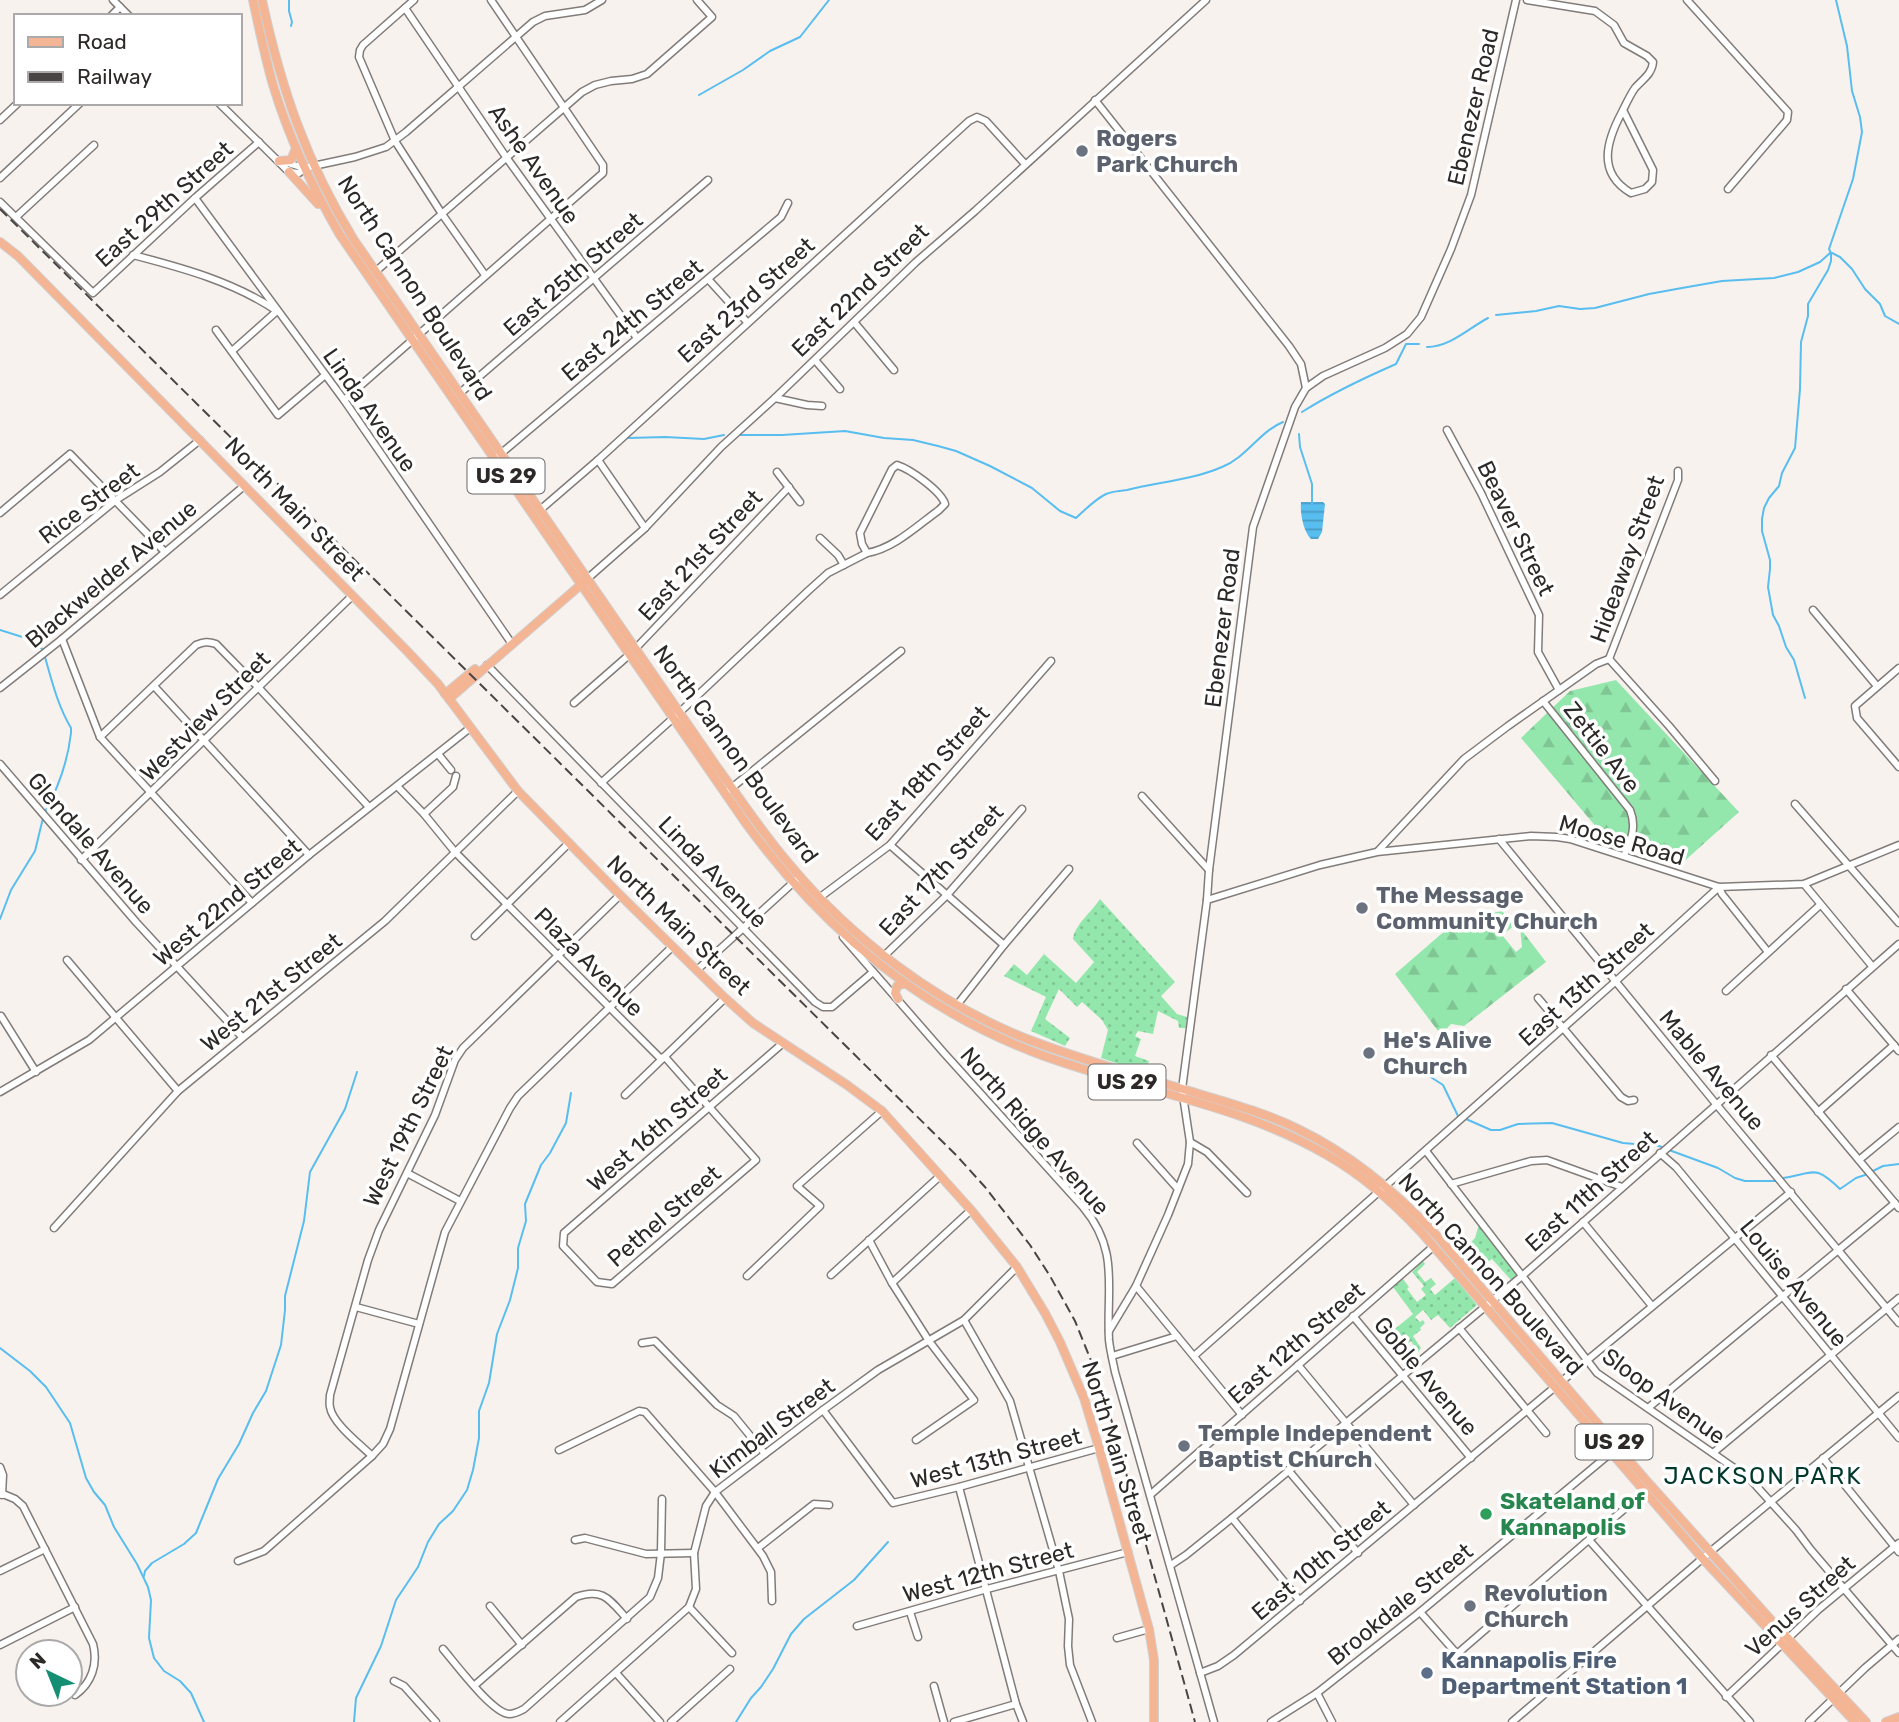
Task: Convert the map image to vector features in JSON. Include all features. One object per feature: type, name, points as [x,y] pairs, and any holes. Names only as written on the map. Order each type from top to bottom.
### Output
[{"type":"main road","name":"North Cannon Boulevard","points":[[253,0],[271,78],[296,148],[329,217],[350,251],[460,393],[540,510],[629,655],[729,790],[819,898],[884,956],[957,1005],[1026,1039],[1263,1114],[1335,1149],[1387,1186],[1431,1229],[1489,1304]]},
{"type":"main road","name":"North Cannon Boulevard","points":[[262,0],[286,95],[314,167],[345,226],[494,460],[636,648],[676,715]]},
{"type":"main road","points":[[279,161],[292,160],[296,148]]},
{"type":"main road","points":[[289,172],[329,217]]},
{"type":"main road","name":"North Main Street","points":[[0,242],[28,265],[408,652],[447,696],[519,791],[620,895],[753,1023],[847,1084],[881,1111],[971,1210],[1017,1267],[1045,1312],[1084,1398],[1149,1629],[1154,1660],[1154,1722]]},
{"type":"main road","name":"East 22nd Street","points":[[447,696],[584,582]]},
{"type":"main road","name":"East 22nd Street","points":[[447,696],[487,665],[510,642]]},
{"type":"main road","name":"North Cannon Boulevard","points":[[729,790],[762,845],[793,883],[834,925],[905,983],[958,1016],[1017,1045],[1062,1062],[1258,1122],[1304,1142],[1338,1161],[1379,1192],[1489,1304],[1710,1552],[1784,1641]]},
{"type":"main road","points":[[898,999],[895,993],[897,986],[905,983]]},
{"type":"main road","name":"North Cannon Boulevard","points":[[1558,1384],[1703,1559],[1836,1696],[1866,1722]]},
{"type":"main road","name":"North Cannon Boulevard","points":[[1836,1696],[1855,1722]]},
{"type":"main road","points":[[1886,1722],[1899,1717]]},
{"type":"street","points":[[113,0],[127,14]]},
{"type":"street","points":[[414,0],[363,44],[359,57],[395,141],[485,275]]},
{"type":"street","points":[[344,400],[603,173],[603,165],[491,0]]},
{"type":"street","points":[[584,0],[585,10]]},
{"type":"street","points":[[279,161],[304,168],[373,152],[395,141],[533,22],[545,16],[585,10],[602,0]]},
{"type":"street","points":[[375,272],[582,92],[595,85],[647,74],[712,18],[697,0]]},
{"type":"street","name":"East 22nd Street","points":[[584,582],[645,528],[721,447],[930,249],[1206,0]]},
{"type":"street","name":"Ebenezer Road","points":[[1109,1331],[1136,1286],[1188,1164],[1190,1142],[1182,1089],[1252,527],[1295,407],[1306,388],[1323,376],[1385,348],[1407,334],[1421,317],[1471,195],[1516,0]]},
{"type":"street","points":[[1528,0],[1595,12],[1614,25],[1624,43],[1653,61],[1652,69],[1634,89],[1623,110],[1611,134],[1607,154],[1611,172],[1619,186],[1631,193],[1645,189],[1652,182],[1653,170],[1623,110]]},
{"type":"street","points":[[1687,0],[1788,112],[1787,120],[1728,189]]},
{"type":"street","points":[[113,14],[120,7]]},
{"type":"street","name":"Ashe Avenue","points":[[405,8],[506,157],[637,338]]},
{"type":"street","points":[[1095,100],[1289,346],[1301,364],[1306,388]]},
{"type":"street","points":[[0,120],[16,105]]},
{"type":"street","points":[[0,178],[78,105]]},
{"type":"street","points":[[221,105],[289,172],[299,173],[304,168]]},
{"type":"street","name":"East 23rd Street","points":[[540,510],[969,121],[977,117],[986,121],[1025,164]]},
{"type":"street","name":"East 29th Street","points":[[16,217],[93,293],[259,142]]},
{"type":"street","points":[[0,202],[16,217],[94,145]]},
{"type":"street","name":"East 25th Street","points":[[460,393],[708,180]]},
{"type":"street","name":"Linda Avenue","points":[[195,198],[344,400],[510,642]]},
{"type":"street","name":"East 24th Street","points":[[494,460],[781,217],[788,203]]},
{"type":"street","points":[[133,255],[229,285],[277,311],[232,351]]},
{"type":"street","points":[[708,279],[747,322]]},
{"type":"street","points":[[854,322],[894,370]]},
{"type":"street","points":[[216,330],[278,415],[324,376]]},
{"type":"street","points":[[815,360],[839,389]]},
{"type":"street","points":[[775,398],[822,406]]},
{"type":"street","name":"Beaver Street","points":[[1447,430],[1499,529],[1539,615],[1538,652],[1559,690]]},
{"type":"street","name":"Rice Street","points":[[0,595],[116,500],[200,440]]},
{"type":"street","points":[[0,513],[70,454],[165,552]]},
{"type":"street","points":[[598,460],[645,528]]},
{"type":"street","points":[[601,783],[828,573],[867,553],[892,544],[939,510],[944,499],[905,467],[897,466],[892,469],[860,533],[867,553]]},
{"type":"street","name":"Hideaway Street","points":[[1609,659],[1678,480],[1678,471]]},
{"type":"street","points":[[777,472],[800,502]]},
{"type":"street","name":"Blackwelder Avenue","points":[[0,688],[244,485]]},
{"type":"street","name":"East 21st Street","points":[[636,648],[789,487]]},
{"type":"street","points":[[820,538],[838,555],[844,565]]},
{"type":"street","name":"Westview Street","points":[[82,860],[352,596]]},
{"type":"street","points":[[1813,610],[1877,686]]},
{"type":"street","points":[[62,639],[100,737],[252,903]]},
{"type":"street","points":[[100,737],[196,645],[204,642],[216,644],[369,807]]},
{"type":"street","points":[[729,790],[901,651]]},
{"type":"street","points":[[574,703],[629,655]]},
{"type":"street","points":[[1377,852],[1464,759],[1596,664],[1609,659],[1715,781]]},
{"type":"street","name":"East 18th Street","points":[[819,898],[890,845],[1051,661]]},
{"type":"street","name":"Linda Avenue","points":[[487,665],[815,1002],[828,1009],[836,1005],[873,972]]},
{"type":"street","points":[[1899,668],[1855,706],[1857,718],[1899,767]]},
{"type":"street","points":[[154,686],[309,856]]},
{"type":"street","name":"Zettie Ave","points":[[1544,701],[1630,810],[1634,828],[1624,856]]},
{"type":"street","name":"West 22nd Street","points":[[0,1092],[89,1040],[309,856],[470,728]]},
{"type":"street","points":[[424,814],[453,787],[453,773],[438,754]]},
{"type":"street","name":"Glendale Avenue","points":[[0,764],[136,922],[242,1037]]},
{"type":"street","name":"Plaza Avenue","points":[[397,786],[506,905],[660,1058],[665,1056],[756,1160]]},
{"type":"street","name":"West 21st Street","points":[[54,1228],[178,1091],[385,921],[519,791]]},
{"type":"street","points":[[1142,796],[1209,870]]},
{"type":"street","points":[[1795,804],[1899,923]]},
{"type":"street","name":"East 17th Street","points":[[884,956],[947,895],[1022,809]]},
{"type":"street","name":"Moose Road","points":[[1207,900],[1320,865],[1377,852],[1531,836],[1557,836],[1719,887],[1804,884],[1899,845]]},
{"type":"street","name":"Mable Avenue","points":[[1499,839],[1899,1323]]},
{"type":"street","points":[[475,936],[569,843]]},
{"type":"street","points":[[890,845],[1004,945]]},
{"type":"street","points":[[957,1005],[1069,869]]},
{"type":"street","points":[[696,970],[800,877]]},
{"type":"street","points":[[1804,884],[1872,966]]},
{"type":"street","points":[[1719,887],[1768,952]]},
{"type":"street","name":"East 13th Street","points":[[1194,1356],[1719,887]]},
{"type":"street","name":"West 19th Street","points":[[373,1457],[339,1423],[329,1406],[368,1260],[379,1230],[435,1115],[455,1060],[463,1048],[620,895]]},
{"type":"street","points":[[1726,990],[1820,905]]},
{"type":"street","name":"North Ridge Avenue","points":[[834,925],[949,1059],[1093,1219],[1100,1231],[1107,1253],[1112,1356],[1214,1722]]},
{"type":"street","name":"East 11th Street","points":[[1171,1566],[1522,1276],[1899,944]]},
{"type":"street","points":[[238,1561],[264,1551],[373,1457],[383,1444],[390,1429],[445,1232],[504,1118],[518,1096],[672,947]]},
{"type":"street","points":[[67,960],[178,1091]]},
{"type":"street","points":[[1818,1112],[1896,1048],[1846,989]]},
{"type":"street","points":[[625,1094],[725,998]]},
{"type":"street","points":[[1538,998],[1621,1097],[1628,1101],[1634,1100]]},
{"type":"street","points":[[1,1016],[36,1072]]},
{"type":"street","name":"West 16th Street","points":[[563,1246],[564,1233],[783,1043]]},
{"type":"street","points":[[1648,1408],[1838,1249],[1897,1206],[1771,1055]]},
{"type":"street","points":[[747,1276],[820,1206],[797,1186],[881,1111]]},
{"type":"street","points":[[1859,1160],[1899,1127]]},
{"type":"street","points":[[1190,1142],[1207,1152],[1247,1193]]},
{"type":"street","points":[[1137,1143],[1178,1189]]},
{"type":"street","name":"Louise Avenue","points":[[1663,1150],[1899,1438]]},
{"type":"street","name":"Sloop Avenue","points":[[1426,1151],[1597,1373],[1750,1479],[1899,1654]]},
{"type":"street","name":"Pethel Street","points":[[563,1246],[597,1282],[612,1284],[756,1160]]},
{"type":"street","points":[[1451,1184],[1531,1161],[1547,1160],[1622,1187]]},
{"type":"street","points":[[407,1173],[460,1201]]},
{"type":"street","points":[[831,1275],[940,1176]]},
{"type":"street","name":"East 10th Street","points":[[1200,1673],[1218,1666],[1234,1655],[1791,1192]]},
{"type":"street","points":[[892,1283],[971,1210]]},
{"type":"street","points":[[1583,1223],[1652,1306]]},
{"type":"street","points":[[869,1240],[892,1283],[929,1341],[974,1400],[916,1440]]},
{"type":"street","name":"East 12th Street","points":[[1150,1495],[1434,1246]]},
{"type":"street","name":"Kimball Street","points":[[689,1607],[696,1589],[694,1553],[706,1507],[715,1492],[878,1370],[964,1320],[1017,1267]]},
{"type":"street","points":[[1136,1286],[1241,1415]]},
{"type":"street","points":[[1713,1453],[1899,1298]]},
{"type":"street","points":[[356,1307],[419,1324]]},
{"type":"street","name":"Goble Avenue","points":[[1353,1316],[1471,1458]]},
{"type":"street","points":[[964,1320],[1010,1401],[1059,1571],[1069,1619],[1070,1665],[1092,1722]]},
{"type":"street","points":[[1459,1328],[1546,1433]]},
{"type":"street","points":[[1112,1356],[1177,1336]]},
{"type":"street","points":[[642,1343],[655,1341],[717,1405],[734,1416],[765,1454]]},
{"type":"street","points":[[1298,1365],[1414,1505]]},
{"type":"street","points":[[1512,1722],[1710,1552],[1899,1396]]},
{"type":"street","points":[[559,1450],[641,1410],[715,1492],[758,1548],[771,1572],[772,1601]]},
{"type":"street","name":"West 13th Street","points":[[823,1410],[894,1503],[1099,1448]]},
{"type":"street","name":"Brookdale Street","points":[[1271,1722],[1317,1693],[1420,1612],[1612,1452]]},
{"type":"street","points":[[1823,1458],[1897,1547]]},
{"type":"street","points":[[0,1467],[3,1475],[1,1495],[15,1499],[23,1506],[93,1644],[94,1671],[84,1687]]},
{"type":"street","points":[[1288,1470],[1358,1553]]},
{"type":"street","points":[[959,1487],[1023,1722]]},
{"type":"street","points":[[1420,1612],[1457,1654],[1645,1491]]},
{"type":"street","points":[[443,1649],[500,1711],[508,1714],[524,1709],[650,1597],[659,1578],[662,1499]]},
{"type":"street","points":[[758,1548],[814,1504],[829,1505]]},
{"type":"street","points":[[1231,1518],[1300,1601]]},
{"type":"street","points":[[575,1540],[585,1538],[646,1554],[694,1553]]},
{"type":"street","points":[[1589,1540],[1750,1722]]},
{"type":"street","name":"Venus Street","points":[[1726,1696],[1844,1588],[1897,1547]]},
{"type":"street","points":[[0,1571],[45,1549]]},
{"type":"street","name":"West 12th Street","points":[[857,1626],[1128,1552]]},
{"type":"street","points":[[475,1685],[576,1597],[590,1592],[600,1594],[628,1619]]},
{"type":"street","points":[[490,1606],[522,1645]]},
{"type":"street","points":[[0,1645],[75,1607]]},
{"type":"street","points":[[560,1722],[689,1607],[732,1653]]},
{"type":"street","points":[[910,1612],[918,1637]]},
{"type":"street","points":[[1117,1638],[1149,1629]]},
{"type":"street","points":[[1810,1722],[1899,1639]]},
{"type":"street","points":[[671,1722],[730,1669]]},
{"type":"street","points":[[616,1673],[660,1722]]},
{"type":"street","points":[[394,1681],[404,1686],[436,1722]]},
{"type":"street","points":[[934,1686],[944,1722]]},
{"type":"street","points":[[1317,1693],[1332,1722]]},
{"type":"street","points":[[954,1722],[1016,1704]]},
{"type":"green space","points":[[1616,680],[1739,812],[1680,865],[1608,841],[1521,738],[1570,691]]},
{"type":"green space","points":[[1100,899],[1175,982],[1161,996],[1177,1014],[1187,1017],[1186,1028],[1179,1028],[1178,1021],[1158,1011],[1153,1034],[1138,1031],[1135,1036],[1141,1039],[1135,1056],[1149,1061],[1145,1073],[1101,1058],[1108,1030],[1102,1020],[1082,1002],[1077,1007],[1059,989],[1045,1019],[1070,1038],[1065,1046],[1031,1031],[1046,997],[1004,976],[1014,964],[1027,975],[1044,954],[1076,983],[1094,962],[1073,939],[1074,934]]},
{"type":"green space","points":[[1502,911],[1514,926],[1502,935],[1516,952],[1522,947],[1520,928],[1546,962],[1464,1026],[1451,1024],[1441,1035],[1395,974],[1447,929],[1472,917]]},
{"type":"green space","points":[[1479,1224],[1517,1274],[1511,1280],[1492,1259],[1473,1272],[1459,1255],[1475,1238]]},
{"type":"green space","points":[[1423,1261],[1425,1264],[1417,1272],[1425,1282],[1431,1278],[1436,1284],[1430,1289],[1435,1295],[1455,1278],[1477,1305],[1450,1328],[1438,1315],[1431,1320],[1423,1310],[1415,1317],[1425,1323],[1413,1336],[1421,1348],[1418,1352],[1411,1341],[1402,1348],[1410,1359],[1408,1361],[1400,1350],[1393,1354],[1397,1350],[1393,1345],[1401,1341],[1397,1335],[1394,1337],[1390,1333],[1413,1314],[1393,1287],[1403,1279],[1417,1302],[1426,1295],[1421,1289],[1424,1286],[1412,1272]]},
{"type":"water","points":[[1301,502],[1325,504],[1322,532],[1318,539],[1311,539],[1306,531]]},
{"type":"waterway","points":[[289,0],[291,26]]},
{"type":"waterway","points":[[699,95],[770,51],[800,37],[829,0]]},
{"type":"waterway","points":[[1805,698],[1794,660],[1773,615],[1768,587],[1770,560],[1762,531],[1762,519],[1764,508],[1779,486],[1782,473],[1795,448],[1801,342],[1808,316],[1808,304],[1831,261],[1829,249],[1853,179],[1862,132],[1836,0]]},
{"type":"waterway","points":[[1496,315],[1559,306],[1595,308],[1649,294],[1722,281],[1774,278],[1798,272],[1820,262],[1830,253]]},
{"type":"waterway","points":[[1832,253],[1852,269],[1865,289],[1880,304],[1885,316],[1899,324]]},
{"type":"waterway","points":[[1427,347],[1444,344],[1488,318]]},
{"type":"waterway","points":[[1302,412],[1348,386],[1396,364],[1406,344],[1419,344]]},
{"type":"waterway","points":[[739,435],[845,431],[938,446],[990,466],[1032,488],[1060,511],[1076,518],[1108,493],[1187,478],[1231,463],[1283,422]]},
{"type":"waterway","points":[[1299,434],[1300,447],[1312,484],[1312,504]]},
{"type":"waterway","points":[[628,438],[704,439],[724,435]]},
{"type":"waterway","points":[[0,630],[35,641],[42,649]]},
{"type":"waterway","points":[[45,657],[59,702],[71,728],[65,764],[45,812]]},
{"type":"waterway","points":[[0,919],[11,890],[35,851],[43,818]]},
{"type":"waterway","points":[[1406,1061],[1443,1085],[1458,1116]]},
{"type":"waterway","points":[[144,1576],[152,1563],[184,1544],[196,1533],[218,1479],[266,1391],[281,1345],[285,1296],[304,1221],[310,1172],[345,1109],[357,1072]]},
{"type":"waterway","points":[[354,1722],[356,1698],[381,1646],[396,1600],[418,1567],[439,1524],[453,1511],[467,1490],[479,1438],[479,1411],[489,1383],[497,1334],[518,1268],[518,1248],[526,1221],[525,1204],[541,1165],[566,1123],[571,1093]]},
{"type":"waterway","points":[[1466,1119],[1491,1130],[1518,1124],[1552,1123],[1623,1143],[1664,1148]]},
{"type":"waterway","points":[[1669,1150],[1745,1181],[1778,1181]]},
{"type":"waterway","points":[[1873,1171],[1883,1166],[1899,1164]]},
{"type":"waterway","points":[[1783,1178],[1814,1172],[1825,1176],[1840,1189],[1856,1178],[1868,1174]]},
{"type":"waterway","points":[[0,1348],[46,1387],[70,1423],[86,1478],[105,1505],[114,1527],[148,1587],[151,1600],[149,1638],[154,1658],[164,1671],[180,1681],[191,1693],[204,1722]]},
{"type":"waterway","points":[[736,1722],[773,1669],[791,1634],[804,1619],[854,1580],[888,1542]]},
{"type":"railway","points":[[0,209],[957,1156],[985,1187],[1030,1245],[1050,1276],[1075,1321],[1103,1390],[1195,1722]]},
{"type":"place","name":"Rogers Park Church","points":[[1082,151]]},
{"type":"place","name":"The Message Community Church","points":[[1362,908]]},
{"type":"place","name":"He's Alive Church","points":[[1369,1053]]},
{"type":"place","name":"Temple Independent Baptist Church","points":[[1184,1446]]},
{"type":"place","name":"Skateland of Kannapolis","points":[[1486,1514]]},
{"type":"place","name":"Revolution Church","points":[[1470,1606]]},
{"type":"place","name":"Kannapolis Fire Department Station 1","points":[[1427,1673]]},
{"type":"district","name":"JACKSON PARK","points":[[1763,1476]]}]
